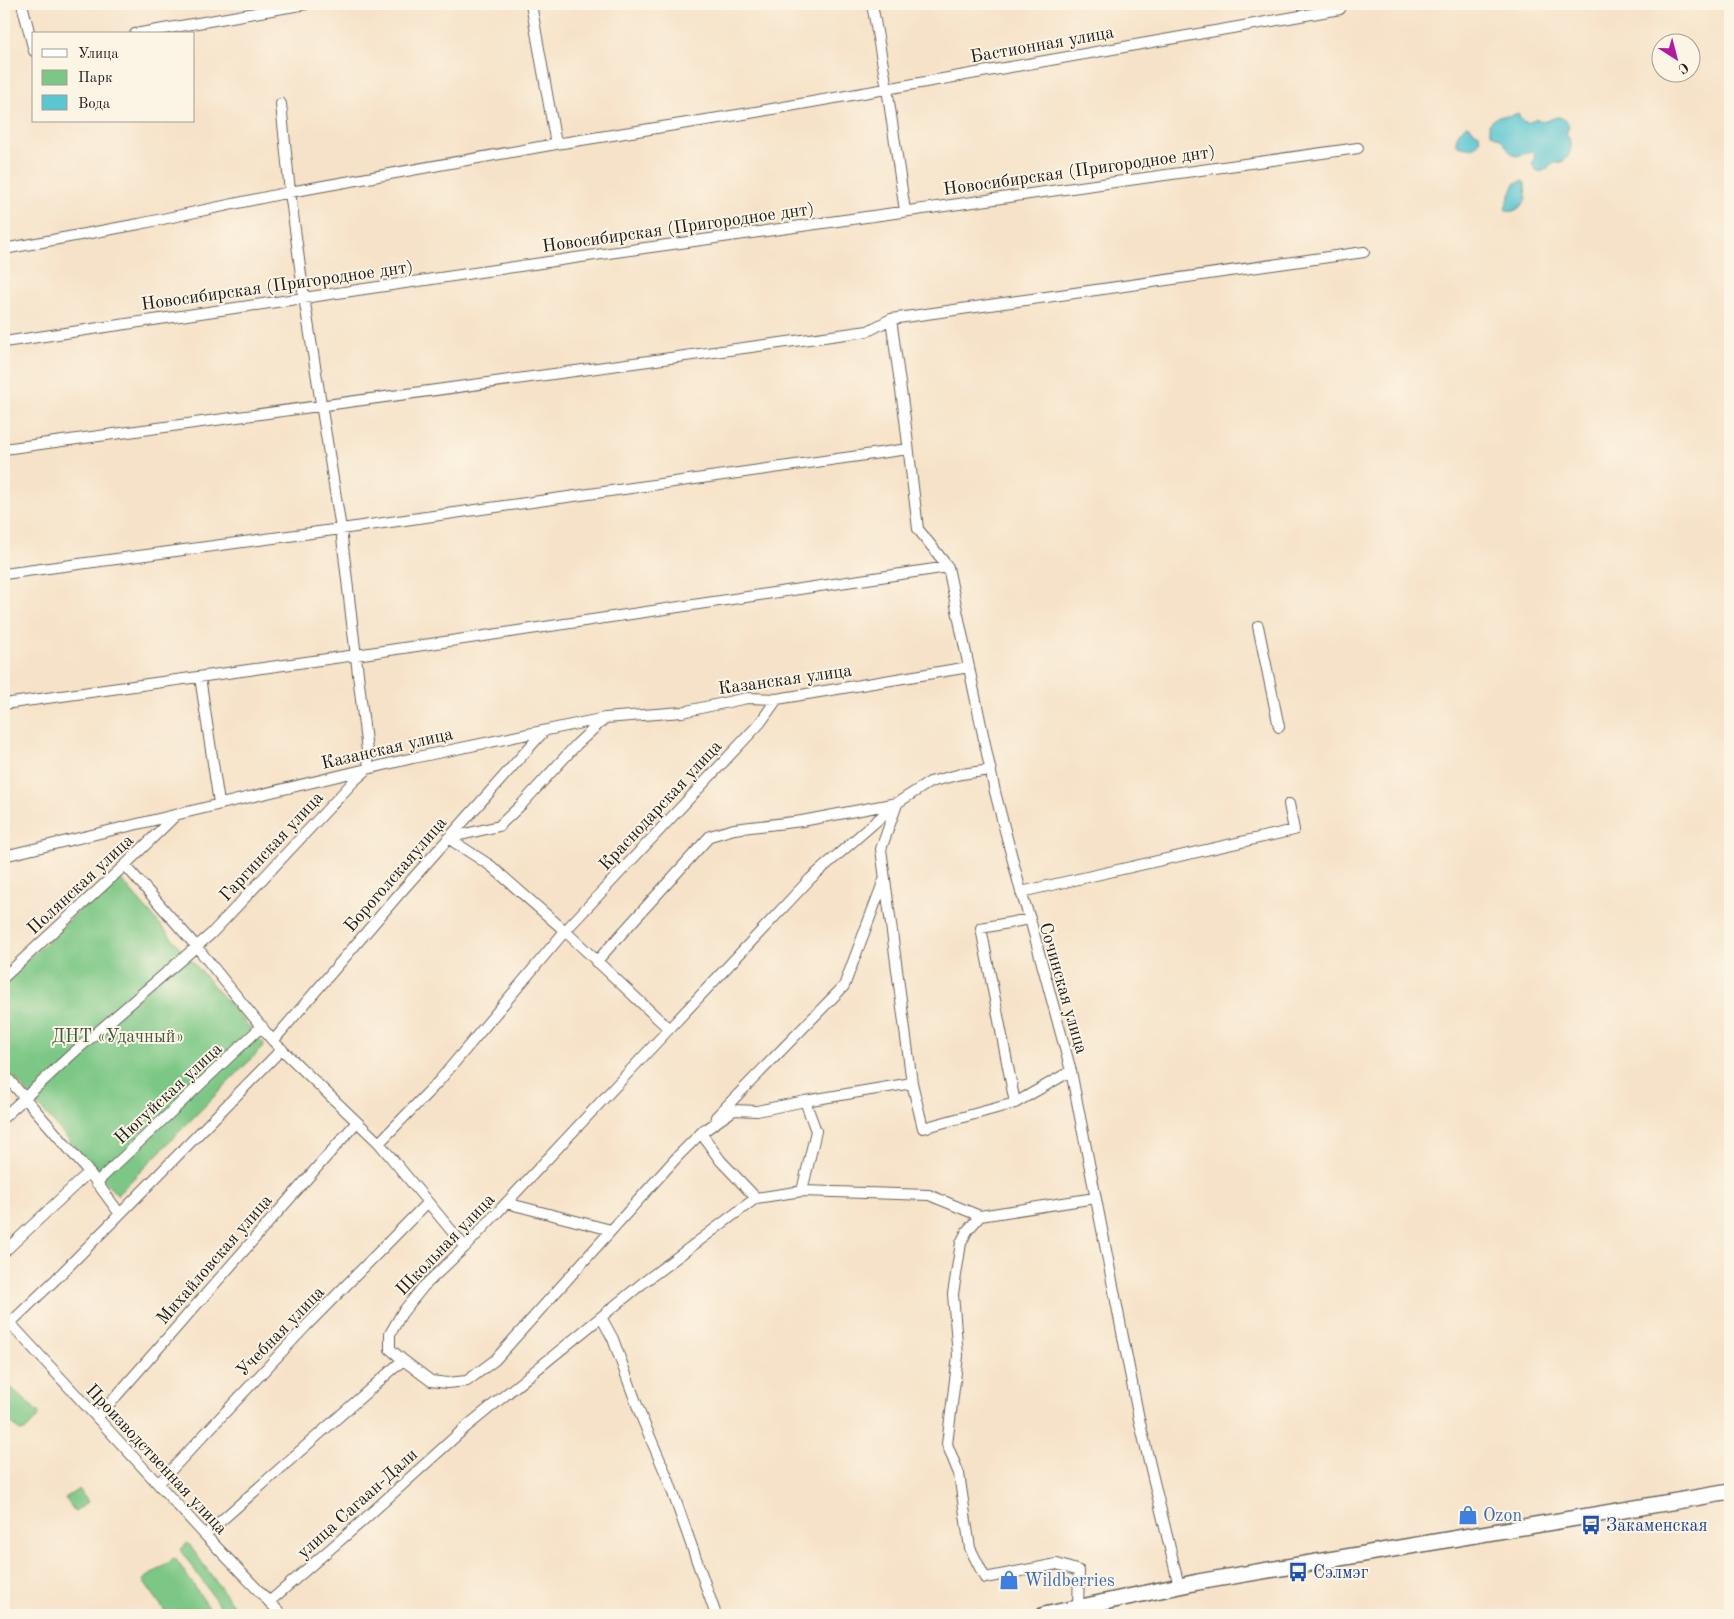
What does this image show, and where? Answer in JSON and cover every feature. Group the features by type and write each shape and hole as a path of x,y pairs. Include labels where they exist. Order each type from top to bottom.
{"main road":[{"path":"1044,1615 1179,1586 1730,1492"}],"street":[{"path":"22,4 32,44"},
{"path":"146,32 306,4"},
{"path":"532,4 556,144"},
{"path":"872,4 887,88 904,211"},
{"name":"Бастионная улица","path":"4,249 139,224 290,192 556,144 750,113 1340,9"},
{"path":"281,104 290,192 304,296 341,530 370,768"},
{"name":"Новосибирская (Пригородное днт)","path":"4,342 304,296 1358,148"},
{"path":"4,449 868,331 891,319 1364,252"},
{"path":"891,319 918,529 948,567 991,770 1021,892 1030,919"},
{"path":"4,574 341,530 908,449"},
{"path":"4,704 356,655 948,567"},
{"path":"1258,626 1279,727"},
{"name":"Казанская улица","path":"4,856 370,768 605,718 682,712 747,698 776,699 969,667"},
{"path":"200,676 219,803"},
{"name":"Краснодарская улица","path":"564,931 760,722 776,699"},
{"path":"448,838 499,826 577,744 605,718"},
{"name":"Бороголскаяулица","path":"274,1041 448,838 544,731"},
{"name":"Гаргинская улица","path":"4,1117 72,1054 210,934 354,781 370,768"},
{"path":"596,962 710,836 734,829 802,821 897,803 930,782 961,774 991,770"},
{"path":"897,803 881,849 912,1083 923,1128 1015,1103 1070,1072"},
{"name":"Школьная улица","path":"701,1132 494,1360 467,1381 447,1383 431,1381 390,1349 390,1334 402,1313 423,1287 465,1247 810,879 897,803"},
{"path":"1021,892 1294,830 1289,804"},
{"name":"Полянская улица","path":"4,977 177,814"},
{"path":"448,838 491,866 669,1029"},
{"path":"125,865 196,946 274,1041 356,1123 379,1143 465,1247"},
{"path":"701,1132 844,986 884,880"},
{"name":"Сочинская улица","path":"1015,1103 981,928 1030,919 1070,1072 1138,1419 1179,1586"},
{"path":"379,1143 439,1081 564,931"},
{"name":"Нюгуйская улица","path":"96,1183 262,1026"},
{"path":"7,1326 56,1279 282,1049"},
{"path":"4,1074 89,1172 120,1214"},
{"path":"701,1132 734,1110 757,1111 912,1083"},
{"path":"802,1191 816,1132 805,1101"},
{"name":"Михайловская улица","path":"97,1418 356,1123"},
{"path":"701,1132 720,1160 756,1198 802,1191 930,1195 980,1216 1095,1198"},
{"path":"4,1252 89,1172"},
{"name":"улица Сагаан-Дали","path":"269,1602 466,1427 575,1336 756,1198"},
{"name":"Учебная улица","path":"159,1483 306,1326 427,1203"},
{"path":"506,1203 611,1230"},
{"path":"980,1216 967,1231 961,1243 953,1294 958,1356 948,1444 959,1474 970,1548 985,1578 1057,1564 1078,1571 1078,1608"},
{"path":"601,1318 616,1347 641,1416 668,1479 716,1615"},
{"name":"Производственная улица","path":"7,1326 159,1483 205,1535 282,1615"},
{"path":"205,1535 403,1360"}],"green space":[{"name":"ДНТ «Удачный»","path":"117,875 265,1045 117,1195 4,1066 4,982"},
{"path":"4,1381 38,1412 39,1416 25,1431 20,1431 4,1417"},
{"path":"79,1489 88,1502 75,1512 65,1498"},
{"path":"188,1543 240,1615 226,1615 180,1549"},
{"path":"175,1558 214,1615 168,1615 143,1580"}],"water":[{"path":"1518,114 1523,121 1528,123 1536,119 1545,121 1557,117 1565,120 1569,126 1566,134 1571,146 1567,158 1540,172 1532,164 1535,156 1534,153 1531,152 1517,156 1510,151 1500,139 1492,134 1489,124 1498,116 1511,116"},
{"path":"1466,125 1479,134 1480,139 1476,146 1464,148 1456,143 1459,133"},
{"path":"1523,181 1525,183 1526,200 1516,210 1507,211 1505,208 1515,183"}],"place":[{"name":"Ozon","path":"1468,1515"},
{"name":"Закаменская","path":"1591,1525"},
{"name":"Сэлмэг","path":"1298,1572"},
{"name":"Wildberries","path":"1009,1580"}]}
